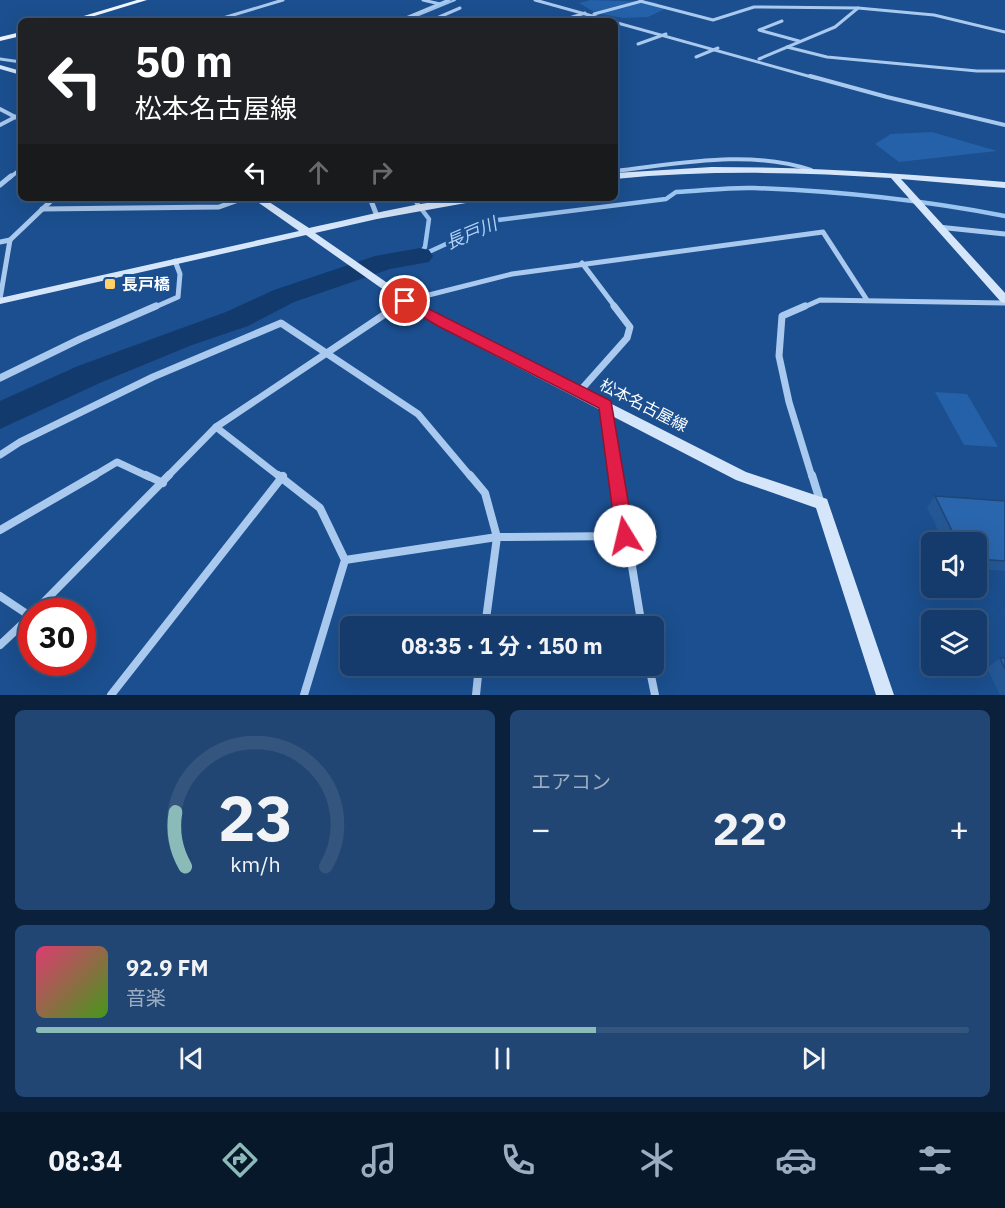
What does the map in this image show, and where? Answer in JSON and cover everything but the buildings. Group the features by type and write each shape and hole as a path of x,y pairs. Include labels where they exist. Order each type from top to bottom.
{"main road":[{"path":"91,18 144,0"},
{"path":"0,39 18,35"}],"street":[{"path":"223,18 280,0"},
{"path":"423,0 440,4"},
{"path":"406,18 449,0"},
{"path":"535,0 608,18"},
{"path":"593,14 643,1 713,20 754,7 858,8 934,15 1005,32"},
{"path":"750,2 754,7"},
{"path":"437,18 460,8"},
{"path":"758,59 835,27 858,8"},
{"path":"570,18 588,13"},
{"path":"618,21 914,105 1005,125"},
{"path":"782,21 759,30 800,41"},
{"path":"638,44 666,34"},
{"path":"786,47 827,57 965,70 1005,71"},
{"path":"696,57 718,48"},
{"path":"1,59 18,62"},
{"path":"0,67 18,72"},
{"path":"0,109 18,118"},
{"path":"0,125 18,115"},
{"path":"618,171 767,160 803,165 811,170"},
{"path":"618,176 693,170 811,170 1005,185"},
{"path":"0,185 18,171"},
{"path":"893,176 1005,302"},
{"path":"0,242 10,240 51,201"},
{"path":"42,209 219,207 236,201"},
{"name":"松本名古屋線","path":"262,201 311,232 405,301 442,323 741,476 822,504"},
{"path":"371,201 377,216"},
{"path":"10,240 0,300 377,216 456,201"},
{"path":"937,227 1005,234"},
{"path":"48,598 216,427 405,301 512,274 823,232 867,300"},
{"path":"0,378 80,339 178,297 180,274 175,261"},
{"path":"579,392 627,338 630,327 582,263"},
{"path":"885,695 789,402 779,356 782,316 820,300 1005,302"},
{"path":"0,455 20,442 153,377 280,323 418,414 485,493 496,537 486,616"},
{"path":"606,405 625,536 640,616"},
{"path":"216,427 283,476 321,508 345,560 304,695"},
{"path":"0,530 117,462 163,483"},
{"path":"111,695 283,476"},
{"path":"345,560 496,537 625,536"},
{"path":"0,596 18,606"},
{"path":"0,645 18,628"},
{"path":"476,695 478,676"},
{"path":"651,676 655,695"}],"shaded area":[{"path":"591,0 655,2 665,9 648,17 623,18 596,13 579,3"},
{"path":"932,132 997,151 899,162 875,144 891,134"},
{"path":"935,392 967,394 998,447 964,445"}],"waterway":[{"path":"411,18 455,0"},
{"name":"長戸川","path":"420,256 498,220 666,199 676,192 754,188 817,191 943,205 1005,216"},
{"path":"415,201 429,219 425,247 420,255"},
{"name":"長戸川","path":"0,416 90,374 181,338 237,319 284,296 385,262 420,256"}],"place":[{"name":"長戸橋","path":"110,284"}],"route":[{"path":"405,301 442,323 606,405 625,536"}]}
